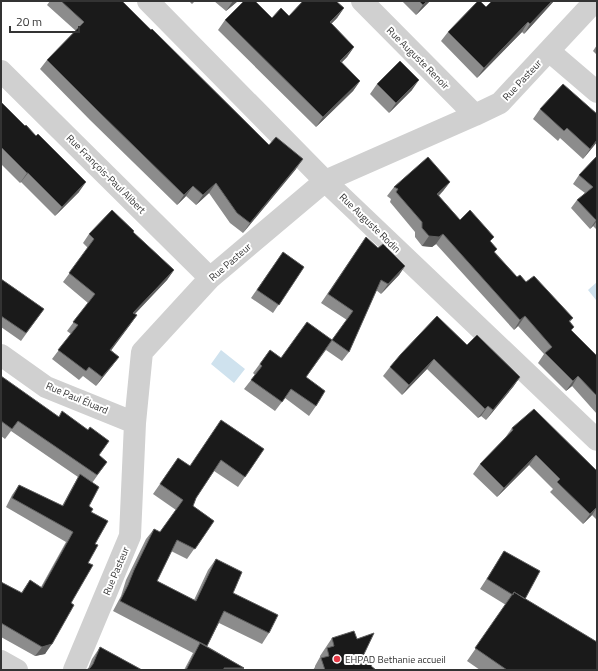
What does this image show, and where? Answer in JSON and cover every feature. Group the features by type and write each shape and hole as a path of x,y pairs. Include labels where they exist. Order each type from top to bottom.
{"street":[{"name":"Rue Auguste Rodin","path":"148,1 325,181 597,440"},
{"name":"Rue Auguste Renoir","path":"362,1 475,115"},
{"name":"Rue Pasteur","path":"74,670 130,536 135,422 142,352 210,278 325,181 500,103 595,1"},
{"path":"549,51 597,92"},
{"name":"Rue François-Paul Alibert","path":"1,71 210,278"},
{"name":"Rue Paul Éluard","path":"1,356 46,387 135,422"},
{"path":"1,661 17,670"}],"water":[{"path":"597,282 597,299 596,300 588,290"},
{"path":"221,350 245,369 234,383 211,364"}],"building":[{"path":"61,1 122,1 269,145 276,137 303,159 250,223 237,213 216,183 203,195 193,186 184,195 47,60 84,22"},
{"path":"244,1 255,1 272,18 281,8 289,16 303,1 336,1 344,8 330,22 354,47 340,61 360,81 323,117 225,20"},
{"path":"419,1 427,1 423,5"},
{"path":"478,1 486,7 492,1 552,1 530,24 528,22 484,68 448,32"},
{"path":"400,61 419,80 396,103 377,84"},
{"path":"563,84 597,114 597,140 590,149 567,128 564,131 540,109"},
{"path":"1,102 36,136 38,134 86,182 62,207 1,147"},
{"path":"597,156 596,220 577,200 593,187 579,175"},
{"path":"428,157 450,182 437,194 460,220 470,210 494,237 490,241 497,249 494,252 517,277 520,275 526,282 534,276 573,318 569,321 574,327 571,330 597,356 597,396 578,376 573,381 545,353 552,347 525,316 520,320 443,234 439,237 429,236 422,228 422,222 396,192 398,189 394,187"},
{"path":"112,210 134,231 133,232 174,270 133,313 137,315 110,350 119,357 102,377 89,367 86,371 58,350 78,325 73,322 95,294 69,273 94,239 89,234"},
{"path":"366,237 378,248 383,244 405,266 388,284 381,280 349,352 332,340 353,311 328,294"},
{"path":"283,252 304,267 279,305 257,290"},
{"path":"1,279 44,309 26,333 1,316"},
{"path":"437,316 467,345 477,335 520,377 493,410 488,406 485,409 434,359 409,385 390,367"},
{"path":"307,322 332,340 306,377 325,391 316,406 291,389 282,402 251,380 262,366 260,364 270,350 281,358"},
{"path":"1,376 59,417 62,411 88,430 90,427 109,441 99,455 107,462 97,475 18,421 12,429 1,421"},
{"path":"534,409 597,471 597,507 590,514 557,482 560,479 536,455 504,488 480,464 513,430 512,428"},
{"path":"221,420 264,449 245,477 221,460 196,498 193,506 214,521 195,549 177,540 157,581 196,601 216,559 242,572 233,593 278,615 269,633 224,611 207,646 120,601 154,529 160,532 183,500 160,484 178,458 190,466"},
{"path":"80,474 99,487 89,506 93,509 91,512 108,521 95,544 98,545 88,563 93,565 71,603 74,605 52,644 42,647 1,623 1,582 22,593 30,580 42,588 73,532 12,498 19,485 63,506"},
{"path":"504,551 540,571 525,599 514,592 513,595 487,579"},
{"path":"514,592 597,642 597,670 507,670 475,648"},
{"path":"354,631 357,639 374,633 364,654 374,660 371,666 376,670 325,670 321,658 329,656 327,648 334,646 332,638"},
{"path":"200,643 244,668 224,668 224,670 186,670"},
{"path":"100,647 142,670 86,670 93,664"}],"place":[{"name":"EHPAD Bethanie accueil","path":"337,659"}]}
